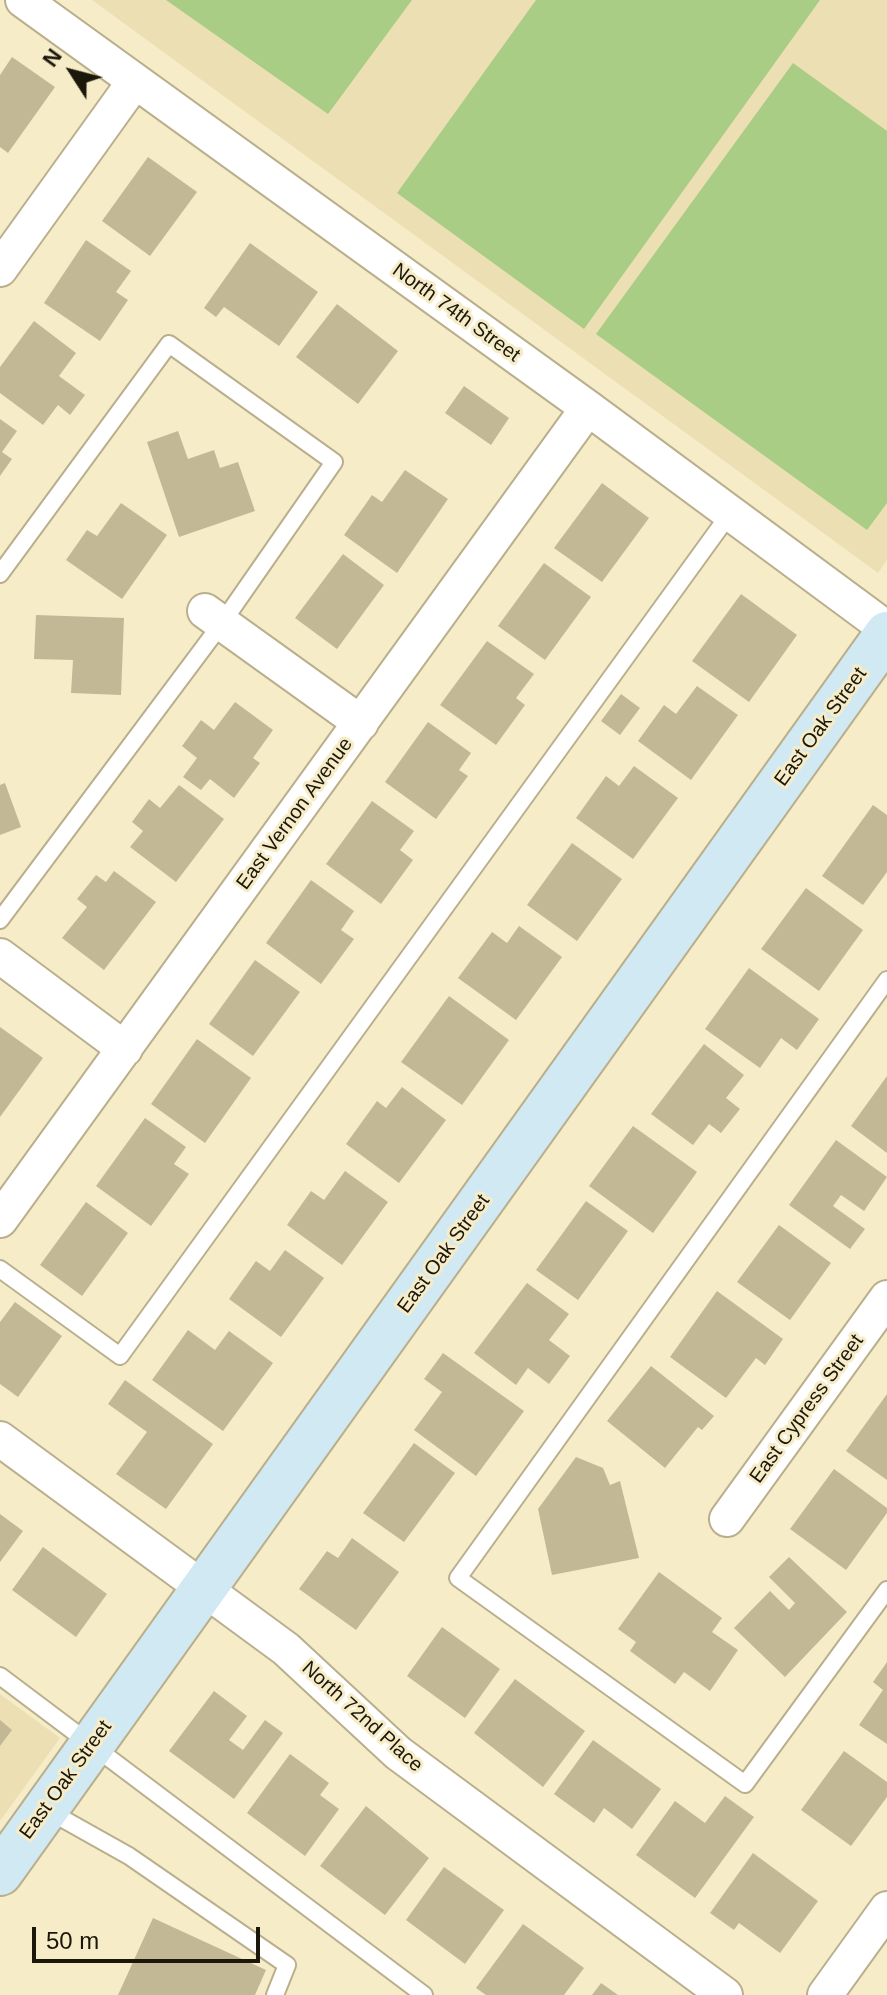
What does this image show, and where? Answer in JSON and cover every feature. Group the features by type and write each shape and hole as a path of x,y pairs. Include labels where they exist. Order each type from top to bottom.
{"street":[{"name":"North 74th Street","path":"23,0 731,512 887,631"},
{"path":"0,269 135,81"},
{"name":"East Vernon Avenue","path":"0,1220 588,408"},
{"path":"213,617 361,723"},
{"name":"East Oak Street","path":"0,1873 887,631"},
{"path":"0,956 125,1049"},
{"name":"East Cypress Street","path":"727,1519 887,1298"},
{"name":"North 72nd Place","path":"0,1439 286,1649 398,1753 725,1995"},
{"path":"825,1995 887,1909"}],"lane":[{"path":"0,574 169,344 334,462 213,617 0,920"},
{"path":"0,1269 120,1356 731,512"},
{"path":"887,980 458,1578 745,1784 887,1590"},
{"path":"0,1676 424,1995"},
{"path":"46,1809 129,1856 287,1965 275,1995"}],"shaded area":[{"path":"92,0 887,0 887,560 878,573"},
{"path":"0,1694 60,1738 0,1821"}],"green space":[{"path":"166,0 412,0 328,114"},
{"path":"536,0 820,0 584,329 397,193"},
{"path":"793,63 887,131 887,503 867,530 596,334"}],"building":[{"path":"12,57 55,87 8,153 0,147 0,75"},
{"path":"148,157 197,192 150,256 102,221"},
{"path":"86,240 131,271 116,292 128,300 100,341 44,303"},
{"path":"250,243 318,292 279,346 224,307 216,317 204,308"},
{"path":"337,304 398,351 358,404 296,357"},
{"path":"34,321 76,353 59,376 85,395 70,415 58,405 43,425 0,393 0,367"},
{"path":"464,386 509,418 491,445 445,413"},
{"path":"0,419 17,431 2,452 12,459 0,476"},
{"path":"178,431 188,459 214,450 220,468 238,462 255,511 179,537 147,442"},
{"path":"405,470 448,499 397,573 344,535 372,495 382,502"},
{"path":"602,483 649,518 602,582 554,548"},
{"path":"121,503 167,535 122,599 66,560 87,530 97,536"},
{"path":"343,554 384,585 337,649 295,618"},
{"path":"544,563 591,597 545,660 498,626"},
{"path":"741,594 797,635 749,702 692,661"},
{"path":"36,615 124,618 121,695 71,693 73,660 34,659"},
{"path":"487,641 534,674 516,698 525,705 496,745 440,705"},
{"path":"697,686 738,715 691,780 638,741 664,705 676,714"},
{"path":"621,694 640,708 620,735 601,721"},
{"path":"235,702 273,730 253,758 260,763 234,798 210,779 201,790 183,777 197,758 182,746 201,720 214,730"},
{"path":"428,722 471,753 459,770 468,776 436,819 385,782"},
{"path":"634,766 678,798 633,859 576,818 606,776 619,786"},
{"path":"5,783 21,827 0,835 0,785"},
{"path":"179,785 224,819 176,882 130,847 143,831 132,822 149,799 160,808"},
{"path":"372,801 414,831 400,850 413,860 381,904 326,864"},
{"path":"873,805 887,815 887,872 863,905 822,876"},
{"path":"572,843 622,879 577,941 527,905"},
{"path":"114,871 156,902 104,970 62,938 87,907 77,899 96,875 106,882"},
{"path":"311,880 354,911 341,930 354,939 321,984 266,943"},
{"path":"806,888 863,930 819,991 761,949"},
{"path":"519,926 562,957 516,1020 458,978 492,932 507,943"},
{"path":"255,960 300,992 253,1056 209,1024"},
{"path":"749,968 819,1019 797,1050 781,1038 760,1068 705,1029"},
{"path":"449,996 509,1040 462,1105 401,1062"},
{"path":"0,1027 43,1058 0,1117"},
{"path":"197,1039 251,1078 205,1143 151,1104"},
{"path":"704,1044 744,1075 726,1098 740,1109 721,1133 709,1124 693,1145 651,1114"},
{"path":"887,1076 887,1153 851,1126"},
{"path":"402,1087 446,1120 399,1183 346,1144 377,1101 386,1108"},
{"path":"145,1118 186,1147 174,1164 189,1174 151,1226 96,1186"},
{"path":"633,1126 697,1172 653,1233 589,1186"},
{"path":"836,1140 887,1177 864,1211 841,1195 833,1206 865,1229 850,1249 789,1205"},
{"path":"345,1171 388,1202 342,1265 287,1225 311,1191 324,1200"},
{"path":"586,1201 628,1231 578,1300 536,1270"},
{"path":"86,1202 128,1233 82,1296 40,1265"},
{"path":"779,1225 831,1263 790,1320 737,1282"},
{"path":"285,1250 324,1278 281,1337 229,1299 256,1261 270,1271"},
{"path":"527,1283 569,1314 549,1340 570,1356 549,1384 528,1368 516,1385 474,1353"},
{"path":"717,1291 783,1339 765,1365 756,1358 726,1398 670,1357"},
{"path":"15,1302 62,1336 18,1397 0,1384 0,1322"},
{"path":"188,1330 215,1350 229,1331 273,1363 223,1431 152,1380"},
{"path":"443,1353 524,1411 476,1476 414,1430 442,1392 424,1379"},
{"path":"651,1366 714,1416 702,1430 698,1427 665,1468 607,1421"},
{"path":"125,1380 213,1444 166,1509 116,1474 147,1432 108,1404"},
{"path":"887,1394 887,1480 846,1451"},
{"path":"414,1443 455,1473 404,1542 363,1513"},
{"path":"576,1457 603,1468 610,1485 620,1481 639,1558 552,1575 538,1509"},
{"path":"834,1469 887,1508 887,1513 846,1570 790,1529"},
{"path":"0,1514 23,1531 0,1562"},
{"path":"352,1538 399,1572 356,1630 299,1589 327,1551 338,1558"},
{"path":"43,1547 107,1594 76,1637 12,1590"},
{"path":"789,1557 847,1612 785,1677 734,1628 770,1591 789,1610 795,1603 769,1577"},
{"path":"659,1572 722,1618 712,1632 738,1650 710,1691 684,1672 675,1684 630,1651 636,1642 618,1629"},
{"path":"442,1627 500,1669 465,1718 407,1676"},
{"path":"887,1662 887,1744 859,1725 883,1690 873,1682"},
{"path":"515,1679 585,1731 543,1787 474,1733"},
{"path":"214,1691 247,1716 229,1740 243,1750 265,1720 283,1733 234,1799 169,1751"},
{"path":"0,1720 12,1730 0,1746"},
{"path":"593,1740 661,1789 632,1829 604,1808 594,1823 554,1794"},
{"path":"844,1751 887,1782 887,1797 851,1846 801,1810"},
{"path":"290,1754 329,1783 320,1795 339,1809 305,1856 247,1813"},
{"path":"725,1796 754,1817 695,1898 636,1855 675,1801 705,1823"},
{"path":"366,1806 429,1858 385,1915 320,1866"},
{"path":"753,1853 818,1901 780,1953 739,1923 734,1930 710,1913"},
{"path":"444,1867 504,1910 465,1964 406,1920"},
{"path":"153,1918 266,1970 255,1995 118,1995"},
{"path":"523,1924 584,1968 564,1995 486,1995 476,1988"},
{"path":"601,1983 618,1995 592,1995"}]}
